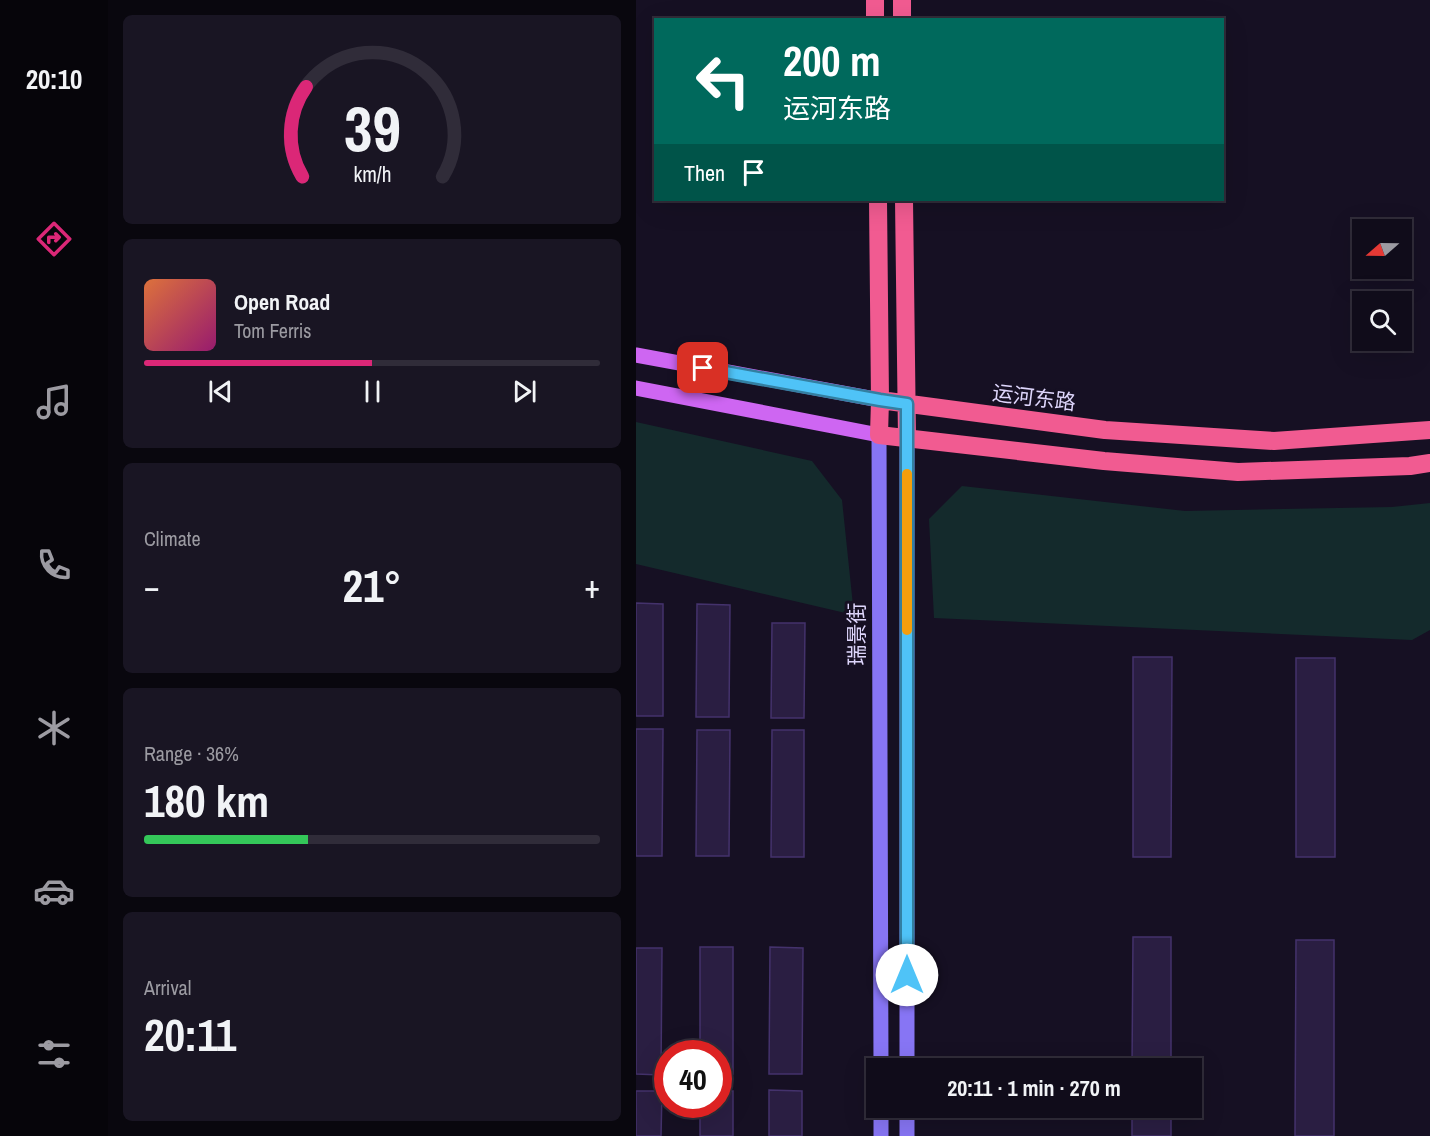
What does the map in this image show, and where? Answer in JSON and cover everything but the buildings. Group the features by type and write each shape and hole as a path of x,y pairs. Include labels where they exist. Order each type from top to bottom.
{"highway":[{"path":"875,0 875,18"},
{"path":"902,0 902,18"},
{"name":"瑞景街","path":"878,201 879,435"},
{"path":"904,201 907,438"},
{"name":"运河东路","path":"880,400 1105,430 1274,441 1430,430"},
{"path":"879,435 1104,461 1238,472 1410,466 1430,463"}],"main road":[{"name":"运河东路","path":"636,355 880,400"},
{"path":"636,388 879,435"}],"street":[{"name":"瑞景街","path":"879,435 881,1058"},
{"path":"907,438 907,1058"},
{"path":"881,1118 881,1136"},
{"path":"907,1118 907,1136"}],"green space":[{"path":"636,422 812,461 842,500 854,615 636,564"},
{"path":"962,486 1185,511 1392,507 1430,503 1430,630 1412,640 934,618 929,519"}],"slow traffic":[{"path":"907,474 907,630"}],"route":[{"path":"703,368 907,404 907,975"}]}
